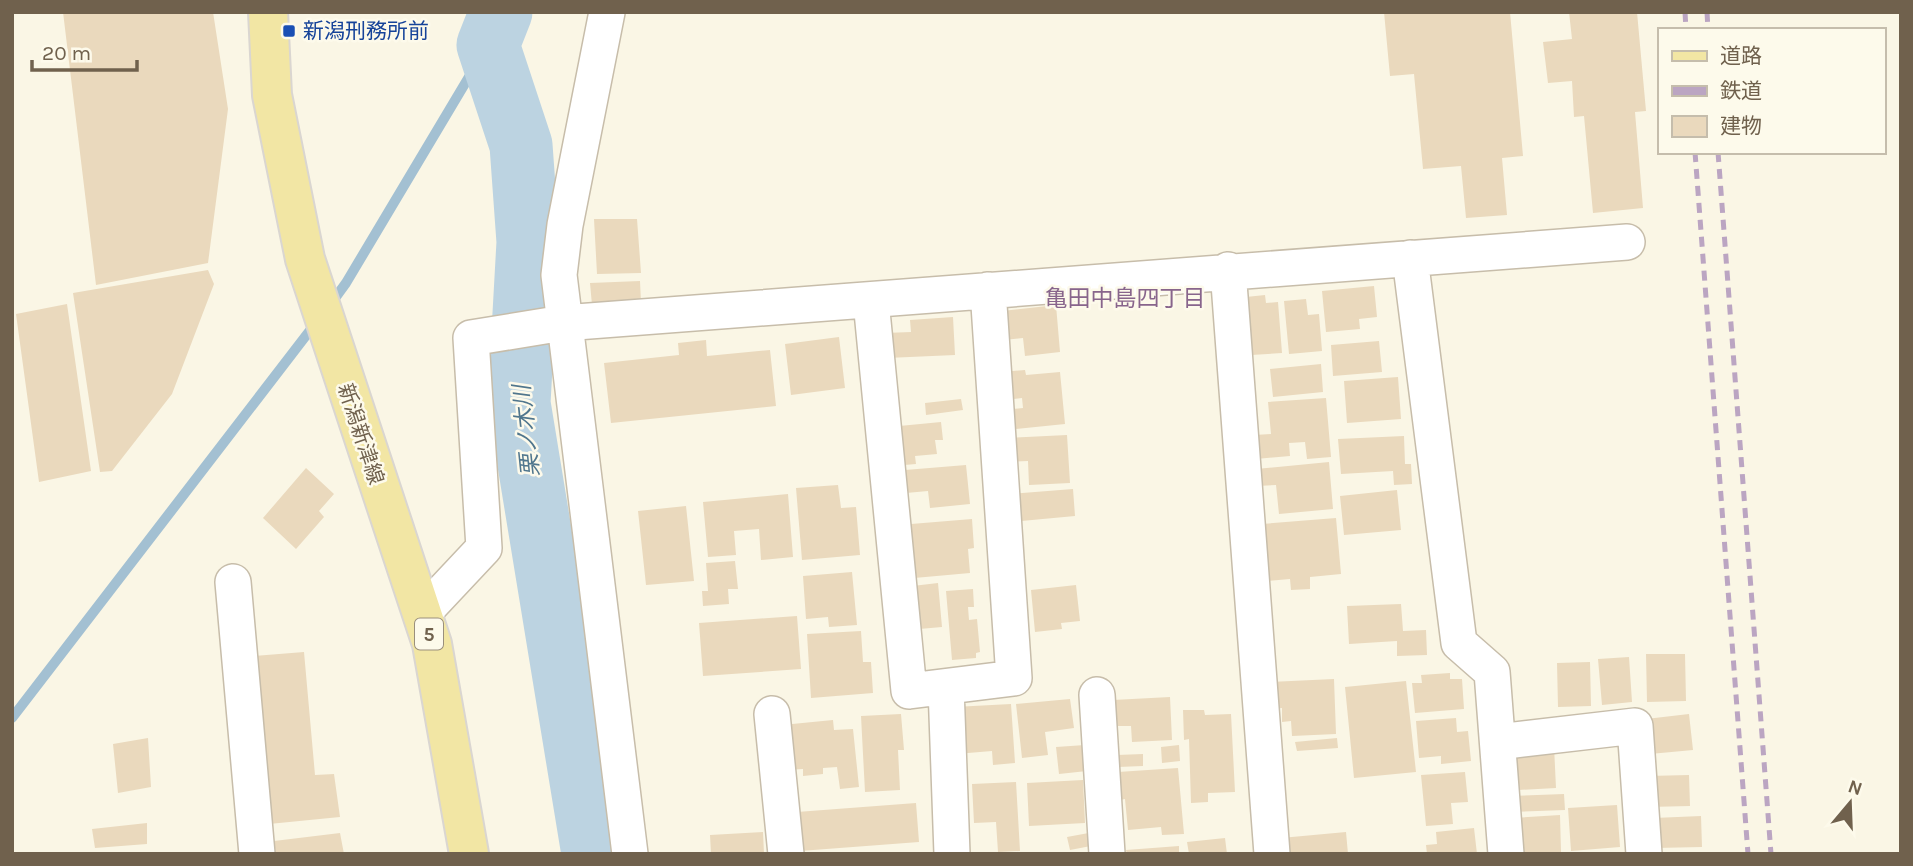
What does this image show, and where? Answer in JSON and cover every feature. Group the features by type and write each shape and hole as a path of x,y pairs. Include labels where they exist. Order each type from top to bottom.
{"main road":[{"name":"新潟新津線","path":"268,12 272,95 305,259 432,644 469,854"}],"street":[{"path":"607,12 565,225 559,275 629,854"},
{"path":"422,614 484,548 471,338 563,323 871,301 1228,270 1627,242"},
{"path":"1410,258 1459,643 1492,672 1506,854"},
{"path":"1228,270 1272,854"},
{"path":"871,301 909,691 1014,678 988,290"},
{"path":"233,582 257,854"},
{"path":"946,687 952,854"},
{"path":"1097,695 1107,854"},
{"path":"772,714 786,854"},
{"path":"1497,742 1635,726 1644,854"}],"building":[{"path":"63,12 213,12 228,109 208,263 96,285"},
{"path":"1384,12 1510,12 1523,156 1502,158 1507,215 1466,218 1461,166 1423,169 1414,74 1390,76"},
{"path":"1569,12 1637,12 1646,111 1635,112 1643,208 1593,213 1584,116 1574,117 1572,81 1548,83 1543,42 1572,39"},
{"path":"594,219 637,219 641,273 597,274"},
{"path":"208,270 214,284 172,394 112,471 100,472 73,293"},
{"path":"640,281 641,303 592,305 590,283"},
{"path":"1374,286 1377,317 1359,319 1360,329 1326,332 1322,291"},
{"path":"1265,295 1266,303 1278,302 1282,353 1251,355 1246,297"},
{"path":"1306,299 1308,315 1319,314 1322,351 1289,354 1284,301"},
{"path":"67,304 91,471 39,482 16,314"},
{"path":"1056,305 1060,352 1025,356 1023,338 1004,340 1002,311"},
{"path":"953,317 955,355 887,358 885,333 911,332 910,320"},
{"path":"839,337 845,388 791,395 785,344"},
{"path":"706,340 707,356 770,350 776,406 611,423 604,363 679,355 678,343"},
{"path":"1379,341 1382,372 1333,376 1331,345"},
{"path":"1321,364 1323,392 1273,397 1270,369"},
{"path":"1025,370 1026,375 1060,372 1065,424 1015,429 1013,409 1023,408 1022,398 1004,400 1002,372"},
{"path":"1398,377 1401,419 1347,423 1344,381"},
{"path":"1326,398 1331,457 1307,459 1305,442 1289,443 1290,456 1256,459 1254,435 1271,434 1268,402"},
{"path":"961,399 963,410 926,415 925,403"},
{"path":"941,422 943,440 935,440 937,454 915,456 916,464 893,466 889,427"},
{"path":"1067,435 1070,483 1029,485 1028,461 1008,462 1007,438"},
{"path":"1404,436 1405,464 1411,464 1412,484 1394,485 1393,471 1341,474 1338,439"},
{"path":"1329,462 1333,509 1279,514 1276,485 1257,486 1256,469"},
{"path":"966,465 970,504 930,508 928,491 895,494 893,471"},
{"path":"306,468 334,494 319,511 324,517 296,549 263,518"},
{"path":"838,485 841,508 856,507 860,555 802,560 796,488"},
{"path":"1073,489 1075,516 1012,522 1009,494"},
{"path":"1397,490 1401,530 1344,535 1340,496"},
{"path":"788,494 793,557 761,560 759,529 734,531 736,555 708,557 703,502"},
{"path":"686,506 694,581 646,585 638,511"},
{"path":"1336,518 1341,574 1310,577 1310,589 1291,590 1290,579 1267,581 1262,524"},
{"path":"972,519 974,548 968,549 970,573 903,579 899,525"},
{"path":"735,561 738,589 728,589 729,604 703,606 702,591 708,591 706,563"},
{"path":"852,572 857,625 829,627 828,617 806,619 803,576"},
{"path":"938,583 942,627 908,630 904,587"},
{"path":"1076,585 1080,621 1061,623 1062,629 1035,632 1031,590"},
{"path":"973,589 974,607 968,607 969,620 977,619 980,652 976,653 976,658 952,660 946,591"},
{"path":"1401,604 1403,631 1426,630 1427,655 1397,656 1397,641 1349,644 1347,606"},
{"path":"797,616 801,669 703,676 699,623"},
{"path":"861,631 863,662 871,662 873,693 811,698 807,634"},
{"path":"304,652 315,775 334,774 340,817 269,824 253,656"},
{"path":"1646,654 1685,654 1686,701 1647,702"},
{"path":"1629,657 1632,702 1602,705 1598,659"},
{"path":"1590,662 1591,706 1558,707 1557,663"},
{"path":"1450,673 1450,679 1462,679 1464,709 1415,713 1412,683 1422,683 1421,675"},
{"path":"1334,679 1336,734 1292,736 1291,721 1282,722 1282,708 1269,709 1268,682"},
{"path":"1406,681 1416,772 1354,778 1345,687"},
{"path":"1170,697 1172,740 1132,742 1131,726 1115,726 1113,700"},
{"path":"1070,699 1074,728 1045,732 1048,755 1022,758 1016,704"},
{"path":"1011,704 1015,763 993,765 992,751 956,754 954,707"},
{"path":"1183,710 1204,710 1205,715 1231,714 1235,792 1208,793 1208,802 1191,803 1189,739 1184,740"},
{"path":"901,714 904,750 898,750 900,790 865,792 861,716"},
{"path":"1689,714 1693,750 1650,754 1646,719"},
{"path":"1456,718 1457,732 1468,731 1471,761 1441,764 1441,756 1419,758 1416,721"},
{"path":"833,720 834,730 853,729 859,787 840,789 837,767 823,768 823,774 803,776 803,769 786,770 782,725"},
{"path":"148,738 151,787 118,793 113,744"},
{"path":"1337,738 1338,748 1297,751 1295,742"},
{"path":"1085,745 1087,771 1059,774 1056,747"},
{"path":"1179,745 1180,761 1162,763 1161,747"},
{"path":"1554,746 1556,788 1518,790 1516,748"},
{"path":"1143,754 1143,766 1118,767 1117,755"},
{"path":"1178,768 1184,834 1162,835 1161,827 1128,830 1125,799 1120,800 1118,772"},
{"path":"1465,772 1468,802 1451,803 1453,824 1426,826 1421,775"},
{"path":"1689,775 1690,806 1648,807 1648,776"},
{"path":"1083,780 1085,823 1029,826 1027,783"},
{"path":"1016,782 1020,851 998,852 996,822 974,823 972,784"},
{"path":"1564,794 1565,810 1509,812 1509,796"},
{"path":"916,803 919,842 800,851 797,812"},
{"path":"1617,805 1620,847 1571,851 1568,808"},
{"path":"1560,815 1561,852 1514,854 1512,818"},
{"path":"1701,816 1702,847 1655,848 1654,818"},
{"path":"147,823 147,844 95,848 92,829"},
{"path":"1474,828 1477,854 1427,854 1426,845 1437,844 1436,832"},
{"path":"763,832 764,854 711,854 710,835"},
{"path":"1094,832 1096,845 1070,850 1067,837"},
{"path":"1346,832 1348,854 1282,854 1281,838"},
{"path":"340,833 344,854 276,854 274,841"},
{"path":"1225,838 1227,854 1189,854 1187,842"},
{"path":"1179,846 1179,854 1127,854 1126,850"}],"waterway":[{"name":"栗ノ木川","path":"501,12 488,45 521,145 528,242 519,403 593,854"},
{"path":"330,305 346,283 488,45"},
{"path":"12,718 318,320"}],"railway":[{"path":"1685,12 1686,28"},
{"path":"1707,12 1708,28"},
{"path":"1695,154 1748,854"},
{"path":"1718,154 1771,854"}],"place":[{"name":"新潟刑務所前","path":"289,31"}],"district":[{"name":"亀田中島四丁目","path":"1125,298"}]}
